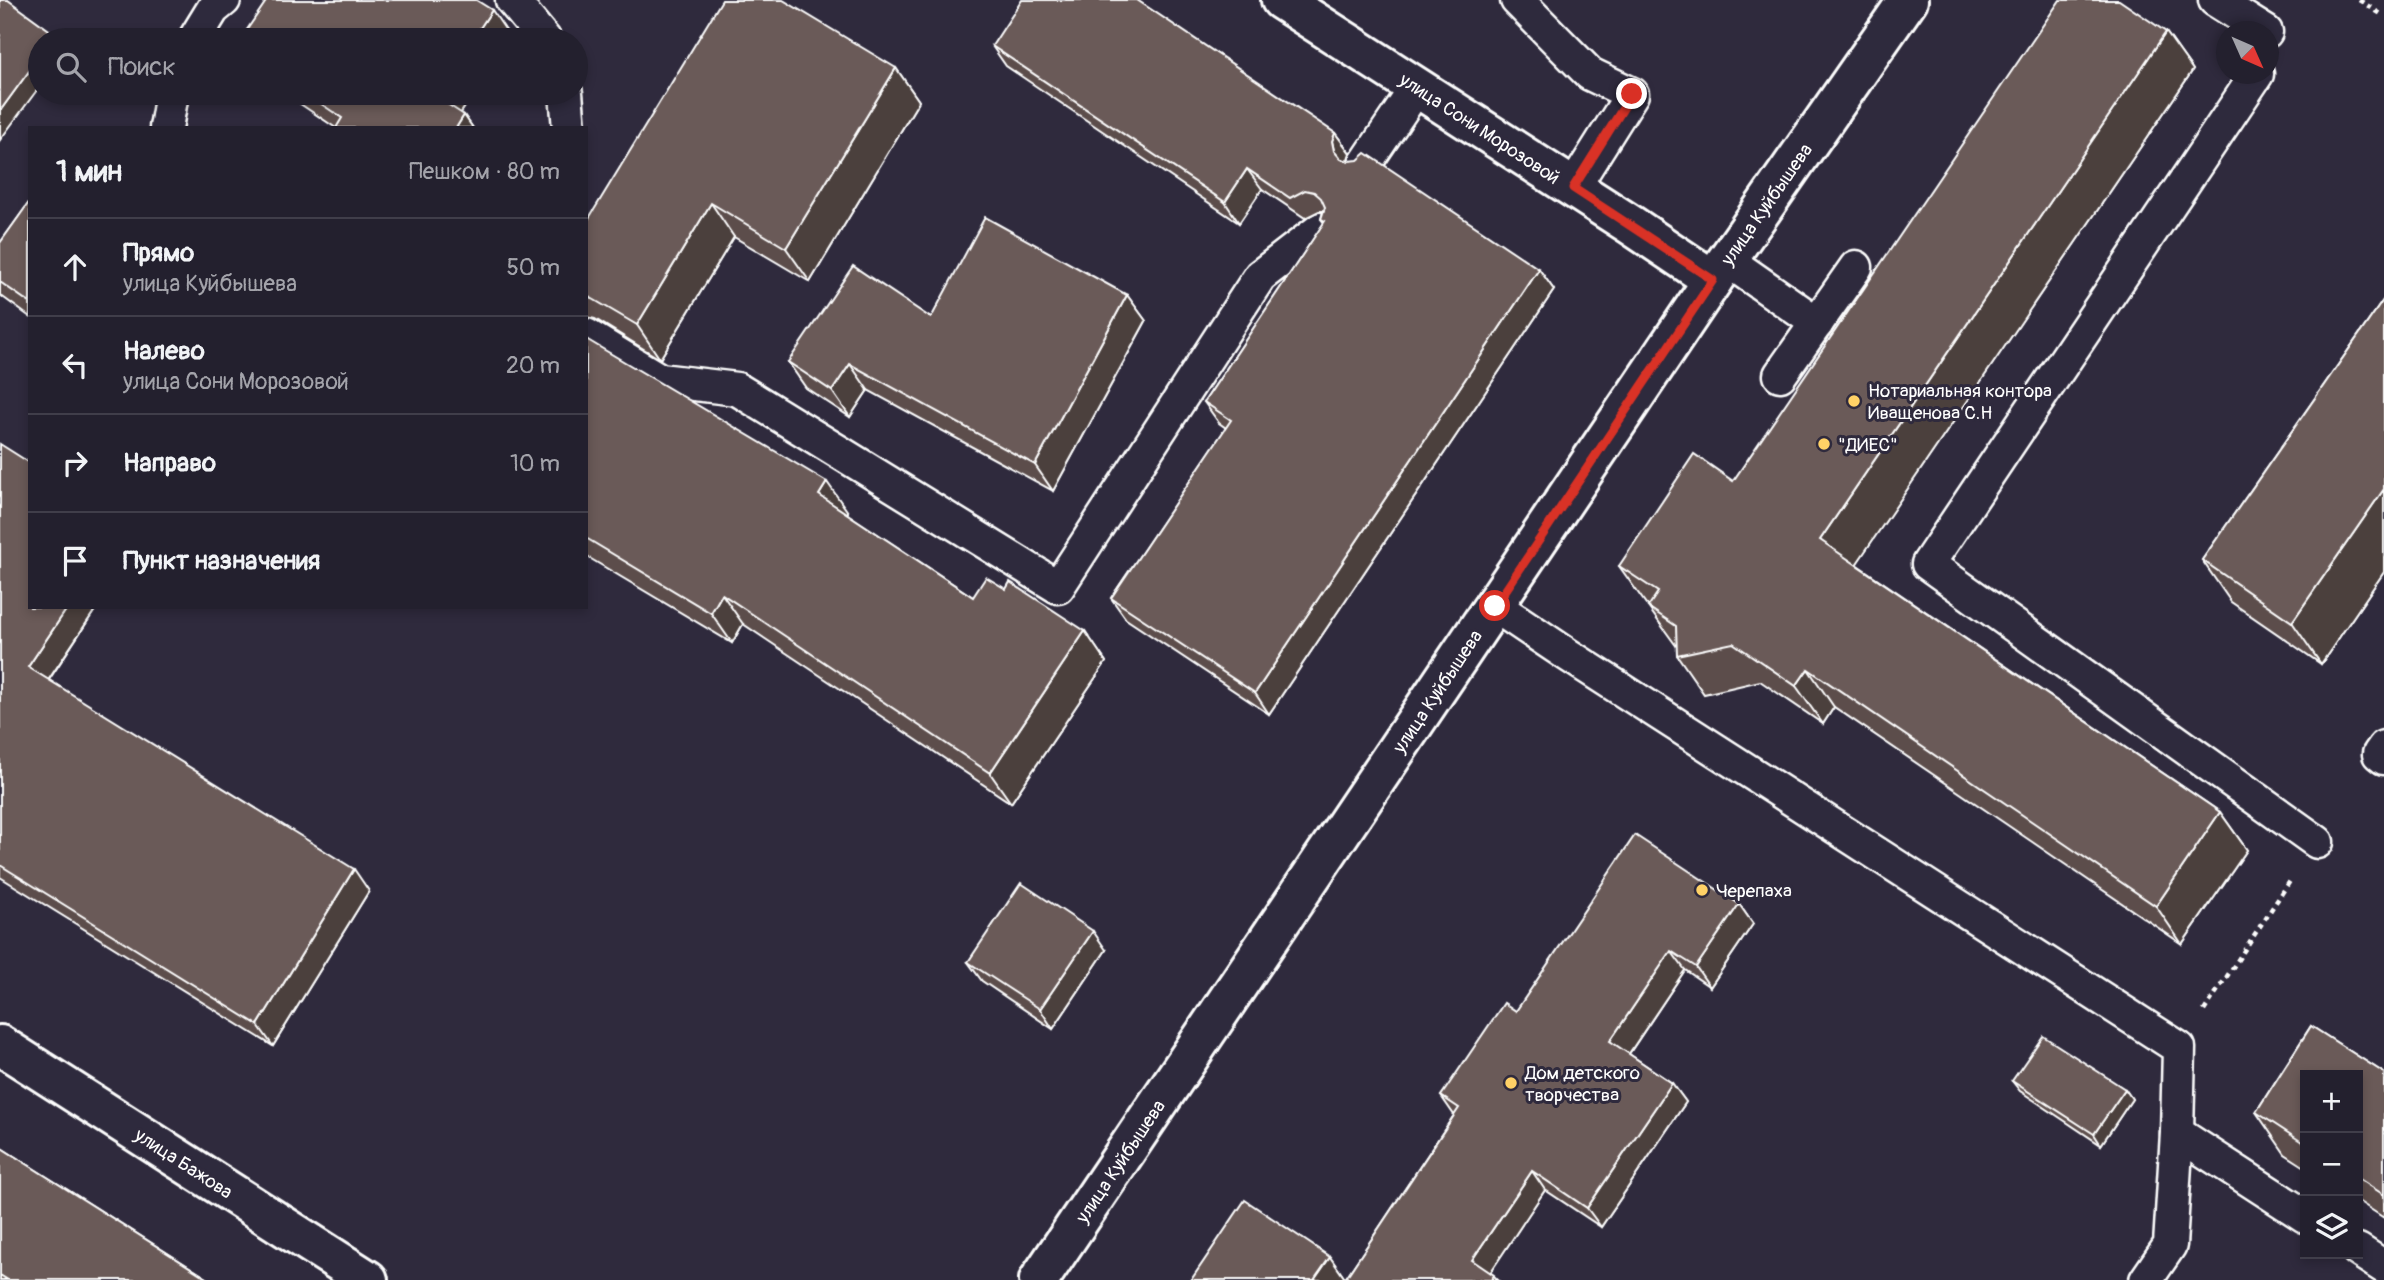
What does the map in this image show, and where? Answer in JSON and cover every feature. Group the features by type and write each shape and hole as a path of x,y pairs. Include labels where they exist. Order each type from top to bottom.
{"main road":[{"name":"улица Сони Морозовой","path":"1281,0 1573,188 1720,270"},
{"name":"улица Куйбышева","path":"1040,1280 1720,270 1908,0"},
{"name":"улица Бажова","path":"0,1045 368,1280"}],"lane":[{"path":"201,28 213,9 224,0"},
{"path":"512,0 535,28"},
{"path":"1517,0 1590,74 1632,94 1573,188"},
{"path":"2215,0 2249,21"},
{"path":"2250,84 1928,564 2317,842"},
{"path":"1365,164 1417,87"},
{"path":"166,126 171,105"},
{"path":"567,105 569,126"},
{"path":"588,336 660,380 737,389 1058,587 1260,276 1321,229"},
{"path":"1780,375 1856,267"},
{"path":"1720,270 1817,323"},
{"path":"1495,606 2179,1048 2170,1245 2146,1280"},
{"path":"2384,747 2379,754 2384,758"},
{"path":"2177,1133 2300,1213"},
{"path":"2363,1253 2384,1268"}],"path":[{"path":"2359,0 2384,16"},
{"path":"2179,1048 2317,842"}],"building":[{"path":"0,0 8,0 46,28 28,28 28,72 0,111"},
{"path":"267,0 476,0 492,10 480,28 248,28"},
{"path":"722,0 783,0 896,68 786,248 711,203 637,325 588,296 588,220"},
{"path":"1022,0 1137,0 1335,133 1332,141 1334,151 1341,159 1358,160 1366,153 1539,269 1255,693 1111,598 1231,420 1204,402 1325,221 1321,219 1325,207 1314,192 1305,190 1290,198 1247,169 1225,202 992,46"},
{"path":"2060,0 2119,0 2166,32 1820,540 2220,812 2156,906 1808,669 1796,686 1733,643 1677,655 1676,626 1648,607 1658,592 1619,566 1694,454 1733,481"},
{"path":"323,105 449,105 464,115 457,126 337,126 342,118"},
{"path":"28,204 28,302 0,282 0,243"},
{"path":"985,217 1127,295 1035,465 850,364 832,391 788,362 853,266 931,318"},
{"path":"2384,299 2384,489 2292,622 2202,560"},
{"path":"588,340 827,482 819,495 973,597 986,577 1006,589 1010,582 1085,631 990,773 722,594 711,613 588,539"},
{"path":"0,444 28,462 28,609 67,609 28,667 354,869 258,1025 0,865"},
{"path":"1635,835 1739,904 1696,967 1671,951 1610,1041 1672,1083 1587,1208 1532,1171 1472,1260 1494,1275 1491,1280 1345,1279 1459,1108 1441,1096 1504,1003 1516,1011"},
{"path":"1021,883 1093,931 1040,1009 968,962"},
{"path":"2311,1026 2384,1073 2384,1195 2363,1181 2363,1070 2300,1070 2300,1141 2256,1112"},
{"path":"2043,1036 2125,1089 2094,1134 2012,1081"},
{"path":"0,1147 210,1280 8,1280 0,1275"},
{"path":"1245,1200 1330,1257 1314,1280 1191,1280"}],"place":[{"name":"Нотариальная контора Иващенова С.Н","path":"1854,401"},
{"name":"\"ДИЕС\"","path":"1824,444"},
{"name":"Черепаха","path":"1702,890"},
{"name":"Дом детского творчества","path":"1511,1083"}],"route":[{"path":"1495,606 1713,280 1573,188 1632,94"}]}
